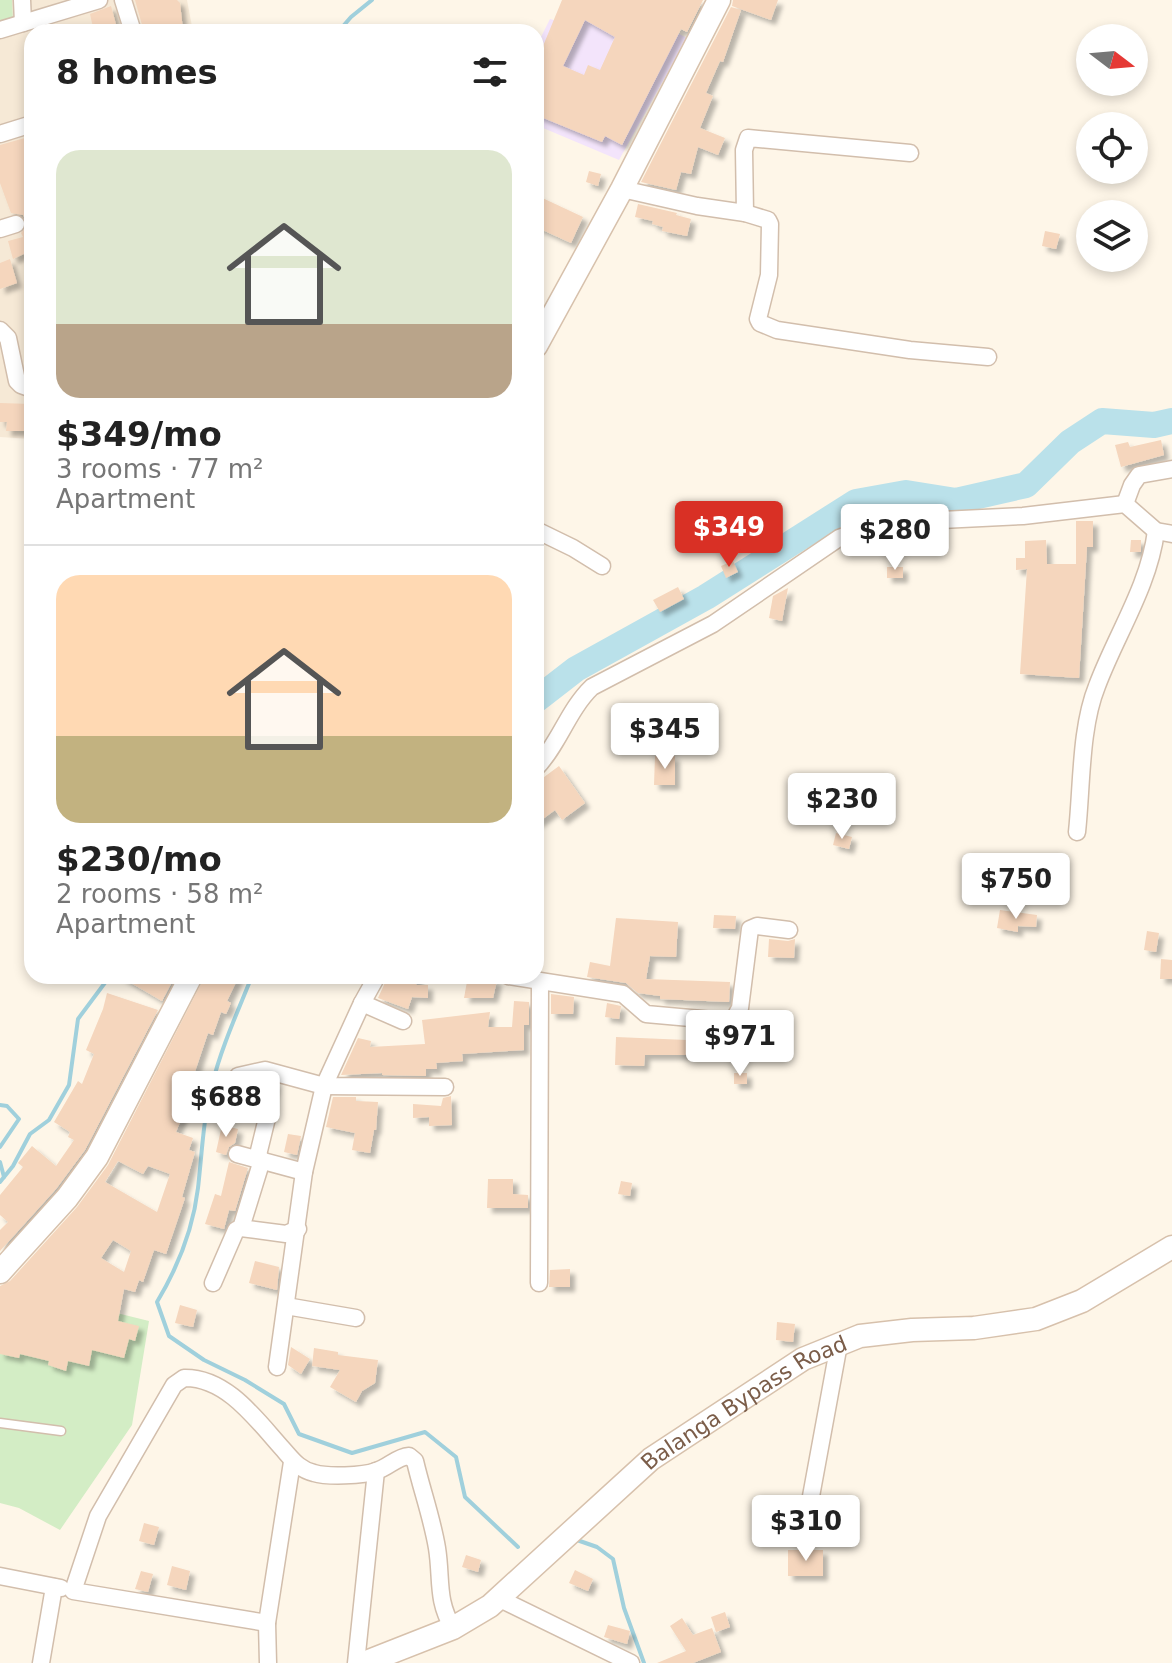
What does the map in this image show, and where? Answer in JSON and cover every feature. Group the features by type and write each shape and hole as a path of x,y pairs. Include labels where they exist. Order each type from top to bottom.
{"street":[{"path":"22,0 23,23"},
{"path":"0,30 99,0"},
{"path":"123,0 130,24"},
{"path":"544,331 622,189 719,0"},
{"path":"0,134 24,126"},
{"path":"745,213 744,150 748,138 910,153"},
{"path":"622,189 768,220 769,275 758,319 760,323 777,330 910,350 988,357"},
{"path":"0,330 8,338 17,381 24,386"},
{"path":"1125,504 1139,475 1172,469"},
{"path":"544,758 581,697 592,687 713,624 839,538 880,523 1023,516 1125,504 1164,533 1154,548 1145,577 1096,686 1089,714 1077,832"},
{"path":"544,534 602,566"},
{"path":"544,983 623,994 646,1014 724,1021 734,1019 740,1008 750,929 757,926 789,930"},
{"path":"0,1272 67,1198 97,1157 187,984"},
{"path":"277,1367 304,1172 324,1086 373,984"},
{"path":"539,1283 540,984"},
{"path":"362,1003 403,1021"},
{"path":"238,1076 265,1070 324,1086 445,1087"},
{"path":"241,1228 267,1118"},
{"path":"237,1154 304,1172"},
{"path":"213,1283 236,1230 286,1234 298,1229"},
{"name":"Balanga Bypass Road","path":"364,1663 453,1628 498,1598 651,1459 803,1359 839,1344 873,1335 974,1328 1036,1319 1082,1301 1172,1247"},
{"path":"286,1306 356,1318"},
{"path":"805,1529 839,1344"},
{"path":"73,1591 98,1516 174,1385 184,1378 204,1380 241,1402 292,1462 314,1473 376,1471 409,1456 415,1461 430,1509 438,1552 442,1611 453,1628"},
{"path":"268,1663 267,1623 292,1462"},
{"path":"356,1663 376,1471"},
{"path":"2,1572 73,1591 267,1623"},
{"path":"41,1663 54,1587"},
{"path":"498,1598 631,1663"}],"lane":[{"path":"0,1423 61,1431"}],"shaded area":[{"path":"0,0 187,0 192,24 24,24 24,438 0,437"},
{"path":"577,0 656,22 687,38 619,160 544,128 544,31 550,19 564,23"}],"green space":[{"path":"0,0 12,0 13,21 0,24"},
{"path":"40,1294 149,1321 132,1425 60,1530 19,1508 0,1503 0,1311"}],"building":[{"path":"135,0 177,0 180,3 182,24 142,24"},
{"path":"562,0 703,0 687,32 681,29 622,145 605,136 602,142 544,118 544,44","holes":["585,20 615,37 600,70 588,65 584,75 563,66"]},
{"path":"733,0 778,0 771,20 732,6"},
{"path":"111,6 116,24 92,24 90,14"},
{"path":"731,7 741,10 723,62 720,61 706,93 713,96 700,128 725,138 718,155 698,147 691,174 681,172 676,190 641,182"},
{"path":"24,138 24,217 11,213 0,183 0,145"},
{"path":"589,171 601,174 598,186 586,182"},
{"path":"544,199 583,217 571,243 544,231"},
{"path":"638,204 691,219 687,236 662,231 663,227 652,224 653,221 635,217"},
{"path":"24,229 24,254 13,259 8,241 23,237 21,233"},
{"path":"1045,231 1060,234 1056,249 1042,246"},
{"path":"10,259 17,283 0,289 0,263"},
{"path":"0,403 24,404 24,431 6,431 7,422 0,422"},
{"path":"1161,440 1164,455 1121,467 1115,445 1128,442 1130,447"},
{"path":"1076,521 1093,521 1093,547 1087,547 1079,678 1020,674 1027,569 1016,570 1016,558 1025,558 1025,541 1046,540 1047,564 1076,564"},
{"path":"1131,540 1141,540 1141,552 1130,552"},
{"path":"733,561 738,572 726,578 721,566"},
{"path":"887,567 903,567 903,578 887,578"},
{"path":"678,587 684,599 660,612 653,600"},
{"path":"788,588 782,621 769,618 773,596"},
{"path":"655,756 675,756 675,785 654,785"},
{"path":"559,766 585,803 562,820 555,810 544,818 544,777"},
{"path":"836,833 852,837 849,849 833,845"},
{"path":"1000,910 1037,915 1036,927 1018,926 1018,932 997,928"},
{"path":"714,915 736,916 735,929 713,928"},
{"path":"616,918 678,922 676,957 650,956 646,979 730,982 729,1002 660,999 660,996 638,993 626,983 587,977 590,962 610,966"},
{"path":"1147,931 1159,933 1156,952 1144,950"},
{"path":"769,939 795,939 794,958 768,957"},
{"path":"1161,959 1172,960 1172,979 1160,979"},
{"path":"133,984 171,984 162,1001"},
{"path":"201,984 235,984 227,1001 231,1003 226,1014 221,1012 213,1035 208,1033 176,1132 193,1138 189,1150 195,1152 182,1197 185,1198 166,1254 154,1250 143,1282 139,1280 135,1292 124,1289 118,1321 139,1326 135,1341 129,1339 124,1358 92,1350 89,1366 68,1361 66,1371 48,1365 49,1361 20,1354 19,1358 0,1354 0,1286 10,1281 77,1207 108,1165","holes":["118,1161 143,1174 148,1166 170,1174 157,1212 105,1182","113,1240 131,1251 124,1272 101,1258"]},
{"path":"384,984 428,985 428,998 412,997 408,1009 378,998"},
{"path":"467,984 496,984 493,998 464,998"},
{"path":"107,993 158,1010 85,1150 56,1189 0,1251 0,1230 8,1222 0,1215 0,1195 23,1167 18,1163 32,1146 56,1166 74,1140 68,1137 70,1132 54,1122 78,1081 82,1084 94,1054 86,1050"},
{"path":"551,994 574,997 573,1014 551,1014"},
{"path":"514,1001 529,1002 529,1025 524,1025 524,1050 462,1054 463,1061 436,1063 437,1069 426,1069 426,1076 382,1073 341,1075 358,1038 371,1041 370,1047 425,1044 422,1020 490,1012 488,1027 512,1027"},
{"path":"607,1003 621,1006 619,1019 605,1017"},
{"path":"616,1037 687,1040 686,1055 645,1055 644,1066 615,1065"},
{"path":"734,1073 747,1073 747,1084 734,1084"},
{"path":"259,1083 275,1084 269,1107 253,1103"},
{"path":"451,1096 452,1125 429,1126 429,1117 413,1118 413,1104 441,1106 443,1098"},
{"path":"333,1097 356,1097 356,1101 378,1102 370,1153 352,1150 355,1133 326,1127"},
{"path":"222,1125 238,1129 235,1143 226,1155 216,1152"},
{"path":"288,1134 301,1136 297,1155 284,1152"},
{"path":"229,1162 248,1168 235,1211 229,1210 224,1229 205,1224 215,1194 221,1196"},
{"path":"488,1179 513,1179 513,1194 528,1195 528,1208 487,1208"},
{"path":"621,1181 632,1183 630,1196 618,1194"},
{"path":"255,1261 279,1267 277,1290 249,1283"},
{"path":"570,1269 570,1287 549,1287 550,1270"},
{"path":"180,1305 197,1310 193,1327 175,1323"},
{"path":"777,1322 795,1324 793,1342 776,1340"},
{"path":"291,1347 310,1359 301,1374 288,1365"},
{"path":"314,1348 338,1352 338,1355 378,1360 375,1383 362,1391 356,1402 330,1387 340,1370 312,1366"},
{"path":"144,1523 159,1527 154,1545 139,1541"},
{"path":"788,1550 823,1550 823,1576 788,1576"},
{"path":"466,1555 481,1560 478,1572 462,1567"},
{"path":"172,1566 190,1571 186,1590 167,1585"},
{"path":"575,1570 593,1579 588,1591 569,1583"},
{"path":"141,1571 153,1574 148,1592 135,1589"},
{"path":"725,1612 730,1627 716,1632 711,1617"},
{"path":"682,1618 693,1635 712,1628 721,1652 693,1663 657,1663 686,1651 670,1626"},
{"path":"608,1625 630,1631 627,1644 604,1637"}],"waterway":[{"path":"345,24 372,0"},
{"path":"544,694 576,669 706,597 856,502 906,493 956,501 1026,485 1070,442 1102,421 1154,425 1172,421"},
{"path":"0,1182 13,1166 30,1134 49,1120 69,1085 78,1019 104,984"},
{"path":"249,984 212,1085 196,1204 188,1233 178,1262 157,1302 169,1336 204,1360 284,1404 299,1434 352,1453 425,1432 456,1457 465,1497 518,1547"},
{"path":"0,1105 7,1106 19,1119 0,1147"},
{"path":"0,1162 4,1177"},
{"path":"574,1539 597,1547 613,1559 624,1608 644,1663"}]}
